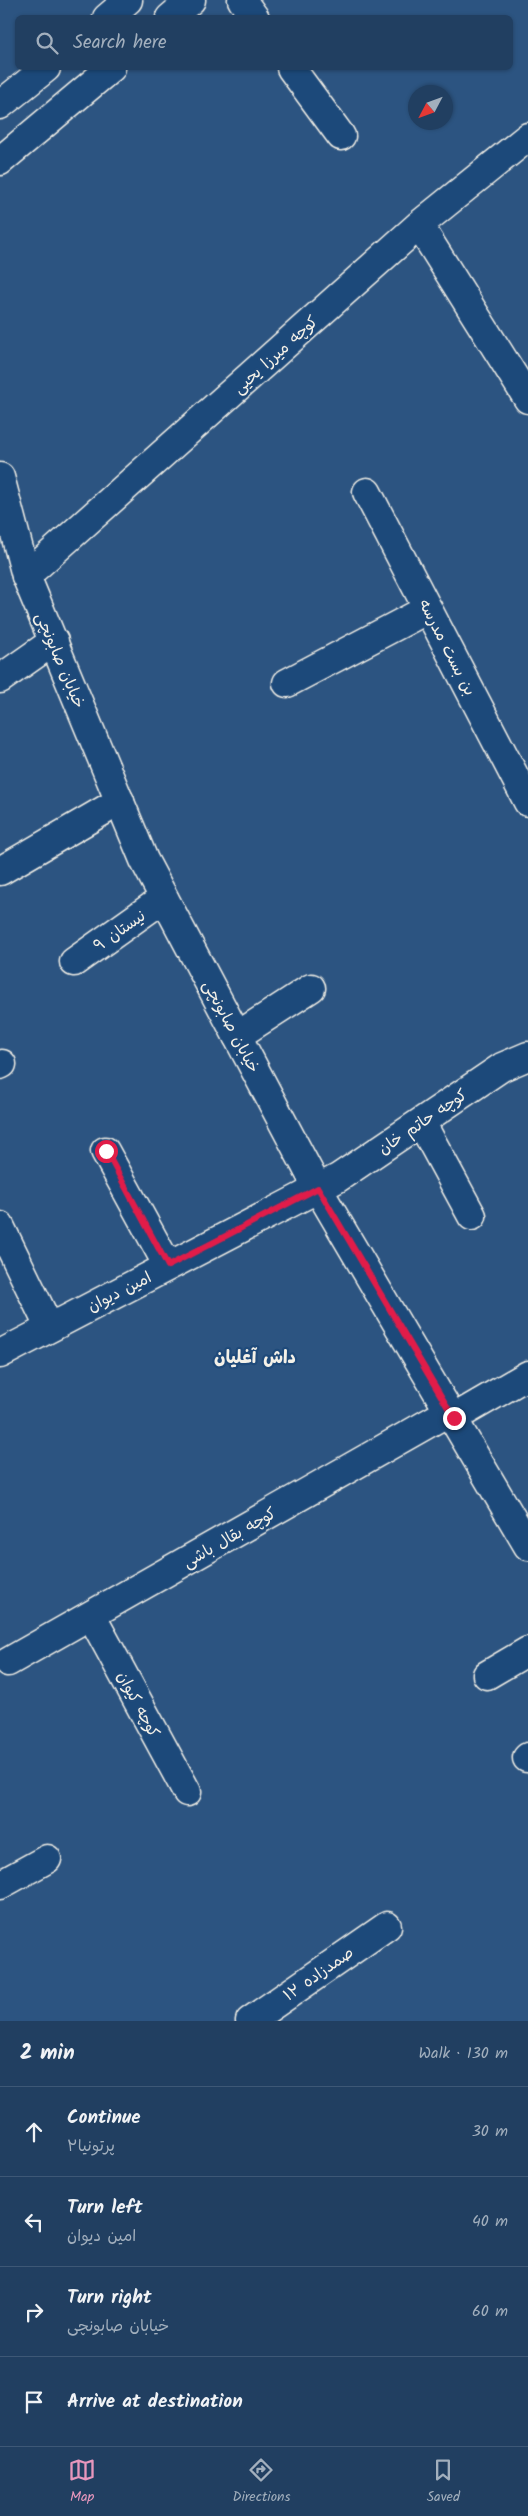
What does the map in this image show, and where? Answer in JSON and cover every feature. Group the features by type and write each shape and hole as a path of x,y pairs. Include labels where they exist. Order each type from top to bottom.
{"street":[{"path":"110,15 128,0"},
{"path":"174,15 191,0"},
{"path":"242,0 253,15"},
{"path":"0,105 44,70"},
{"path":"0,161 109,70"},
{"path":"292,70 341,136"},
{"name":"کوچه میرزا یحیی","path":"26,576 419,225 528,137"},
{"path":"419,225 528,399"},
{"name":"خیابان صابونچی","path":"0,477 26,576 144,860 318,1188 528,1546"},
{"name":"بن بست مدرسه","path":"367,492 528,802"},
{"path":"287,683 428,608"},
{"path":"0,679 54,642"},
{"path":"0,871 120,801"},
{"name":"نیستان ۹","path":"74,962 164,898"},
{"path":"237,1036 311,988"},
{"name":"کوچه حاتم خان","path":"318,1188 338,1178 502,1067 528,1056"},
{"path":"421,1122 472,1216"},
{"path":"106,1151 168,1266"},
{"name":"امین دیوان","path":"0,1354 318,1188"},
{"path":"0,1226 49,1327"},
{"name":"کوچه بقال باشی","path":"8,1662 452,1414 528,1375"},
{"name":"کوچه کیوان","path":"91,1616 186,1792"},
{"path":"487,1675 528,1651"},
{"path":"0,1885 47,1859"},
{"name":"صمدزاده ۱۲","path":"250,2021 387,1926"}],"district":[{"name":"داش آغلیان","path":"255,1357"}],"route":[{"path":"106,1151 168,1266 318,1188 454,1418"}]}
